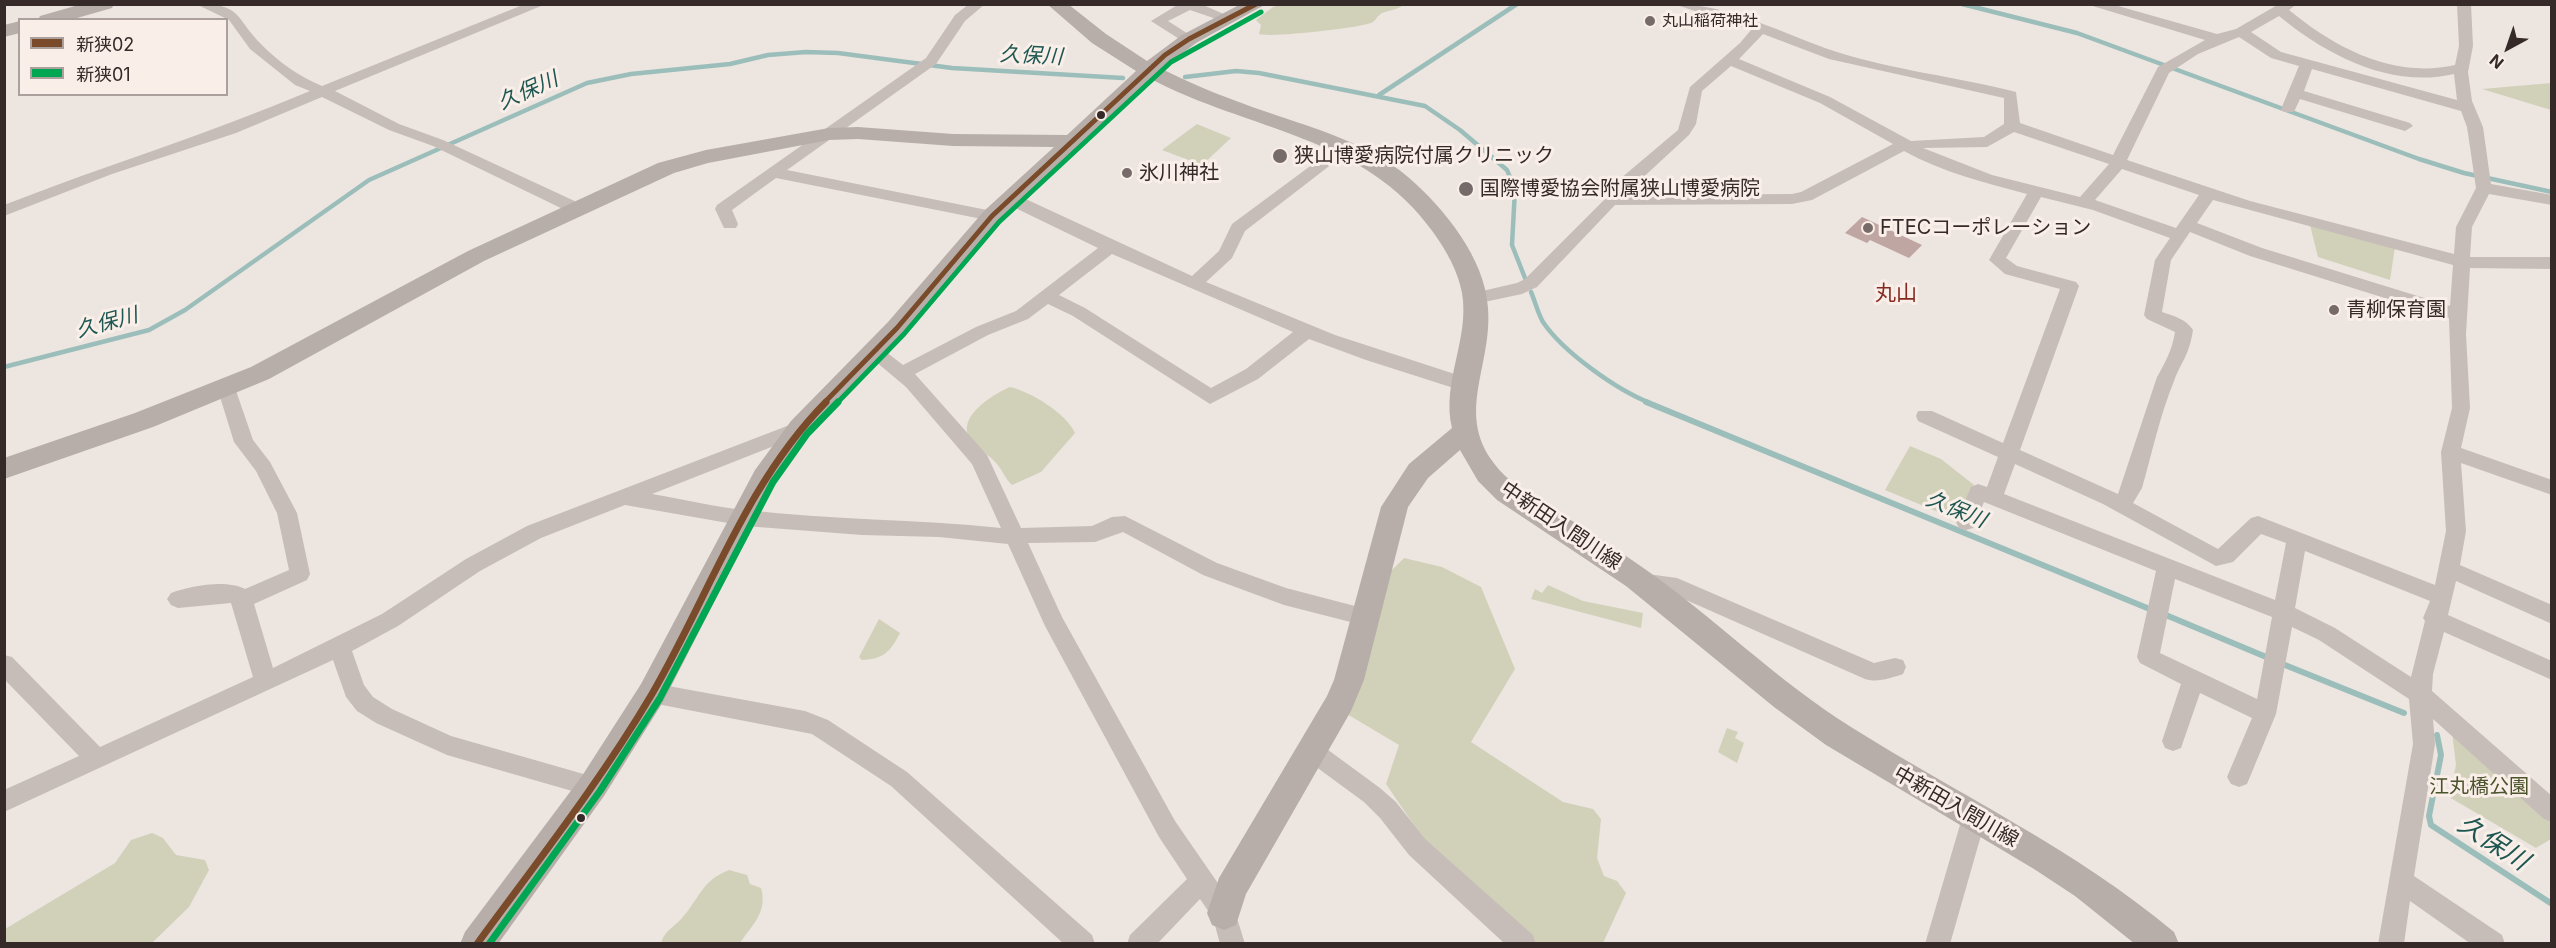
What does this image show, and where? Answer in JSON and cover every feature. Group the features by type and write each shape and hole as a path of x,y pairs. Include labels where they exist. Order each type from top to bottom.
{"street":[{"path":"54,18 105,4"},
{"path":"203,4 234,17 255,46 300,82 352,104 394,127 443,145 575,208"},
{"path":"4,211 106,171 231,130 539,4"},
{"path":"729,224 723,209 776,173 894,85 926,65 960,18 978,4"},
{"name":"中新田入間川線","path":"1056,4 1111,49 1150,72 1214,101 1345,147 1389,172 1427,211 1451,241 1472,282 1475,298 1474,341 1463,384 1460,409 1475,455 1490,477 1524,505 1591,546 1640,581 1832,732 2065,870 2162,944"},
{"path":"1189,39 1158,21 1189,4 1228,19"},
{"path":"477,944 593,786 652,693 765,477 800,428 875,352 1002,208 1076,142 1165,55 1189,39 1257,4"},
{"path":"1681,4 1760,28 1853,62 2011,95 2012,126"},
{"path":"2093,4 2176,25 2217,39"},
{"path":"2391,944 2424,744 2422,674 2434,618 2449,569 2456,531 2451,452 2461,408 2457,334 2460,315 2461,262 2464,227 2483,183 2475,128 2468,108 2461,72 2466,46 2464,4"},
{"path":"2084,202 2114,169 2167,66 2217,39 2241,32 2285,7 2302,29 2343,55 2411,71 2438,73 2463,68"},
{"path":"1613,200 1620,188 1684,132 1688,124 1695,90 1760,28"},
{"path":"2241,32 2276,56 2307,64 2407,115"},
{"path":"1729,60 1825,100 1927,158 1987,179 2084,202 2183,230 2460,315"},
{"path":"2289,108 2307,64"},
{"path":"2296,93 2407,115 2468,108"},
{"path":"1475,298 1522,288 1531,283 1608,202 1613,200 1792,199 1806,196 1907,145 1987,142 2012,126"},
{"path":"2012,126 2116,163 2276,214 2359,233 2461,262 2552,263"},
{"path":"4,469 144,420 284,362 414,288 575,208 666,168 706,157 829,134 858,133 953,140 1041,139 1076,142"},
{"path":"1195,283 1226,254 1238,228 1345,147"},
{"path":"776,173 1002,208 1110,246 1307,332 1406,369 1463,384"},
{"path":"2483,183 2552,200"},
{"path":"1993,498 2070,286 2011,270 1996,260 2036,192"},
{"path":"2122,505 2132,488 2166,377 2176,366 2184,330 2175,323 2153,315 2163,260 2209,193"},
{"path":"902,373 982,331 1022,315 1110,246"},
{"path":"1046,296 1079,312 1210,398 1252,374 1307,332"},
{"path":"875,352 902,373 980,460 1053,620 1167,829 1224,913 1233,944"},
{"path":"226,387 244,442 263,467 287,513 300,574 242,600"},
{"path":"1925,416 2122,505 2216,558 2226,556 2258,524 2297,537 2441,596"},
{"path":"4,802 340,647 390,620 473,565 534,532 800,428"},
{"path":"1224,913 1231,889 1340,702 1349,680 1396,500 1420,466 1466,432"},
{"path":"2451,452 2552,488"},
{"path":"1966,522 1978,492 2282,612 2327,634 2421,695 2552,810"},
{"path":"624,497 745,518 1016,536 1095,534 1113,525 1125,524 1210,569 1284,596 1366,617"},
{"path":"2239,777 2265,714 2297,537"},
{"path":"2167,568 2148,657 2265,714"},
{"path":"2449,569 2552,615"},
{"path":"1640,581 1670,584 1873,672 1895,667"},
{"path":"178,599 211,594 236,594 242,600 266,682"},
{"path":"2434,618 2552,671"},
{"path":"340,647 354,690 365,704 384,716 447,745 593,786"},
{"path":"4,664 97,759"},
{"path":"2173,741 2194,679"},
{"path":"652,693 785,717 820,727 899,779 1083,944"},
{"path":"1312,751 1372,795 1388,810 1417,847 1524,944"},
{"path":"1937,944 1974,818"},
{"path":"1139,944 1201,881"},
{"path":"2403,882 2493,944"}],"green space":[{"path":"1283,4 1403,5 1382,13 1373,22 1366,24 1296,34 1259,34 1261,25 1256,20 1273,7"},
{"path":"2551,83 2551,110 2482,89"},
{"path":"1197,124 1231,138 1202,165 1162,150"},
{"path":"2310,225 2395,247 2390,280 2318,257"},
{"path":"1010,387 1028,393 1047,404 1064,418 1075,433 1041,472 1012,485 993,460 972,441 967,433 971,416 978,408 994,395"},
{"path":"1910,446 1941,459 1974,485 1960,521 1885,490"},
{"path":"1404,558 1442,567 1481,587 1515,669 1471,742 1563,802 1593,809 1601,819 1597,858 1604,876 1617,881 1626,893 1603,943 1534,943 1432,852 1386,784 1399,745 1347,714 1386,576"},
{"path":"1548,585 1583,601 1643,613 1641,628 1531,599 1535,589 1542,593"},
{"path":"879,619 900,633 886,653 876,658 862,660 859,657"},
{"path":"1727,728 1738,732 1735,738 1744,743 1737,763 1718,752"},
{"name":"江丸橋公園","path":"2452,732 2551,819 2551,839 2536,848 2449,797 2456,765"},
{"path":"152,833 163,838 176,855 205,860 209,870 189,907 152,943 5,943 5,929 115,863 131,840"},
{"path":"729,870 747,875 750,884 761,888 763,897 758,918 740,943 661,943 667,932 688,911 712,879"}],"building":[{"name":"FTECコーポレーション","path":"1862,217 1922,245 1909,258 1870,240 1867,243 1845,233"}],"waterway":[{"path":"1379,95 1517,4"},
{"path":"1962,4 2077,33 2419,159 2464,173 2552,192"},
{"name":"久保川","path":"4,367 149,330 185,310 369,180 587,83 631,74 730,64 768,55 806,52 838,53 952,68 1123,78"},
{"name":"久保川","path":"1185,77 1236,71 1259,73 1425,106 1460,130 1507,170 1515,189 1512,245 1525,278"},
{"name":"久保川","path":"1531,292 1543,322 1552,334 1607,380 1650,403"},
{"name":"久保川","path":"1646,402 2152,610"},
{"name":"久保川","path":"2161,613 2271,659"},
{"name":"久保川","path":"2280,663 2404,713"},
{"name":"久保川","path":"2437,735 2441,755 2429,816 2431,825 2552,904"}],"transit line":[{"name":"新狭02","path":"477,944 593,786 652,693 765,477 800,428 897,328 992,216 1165,55 1189,39 1256,4"},
{"name":"新狭01","path":"489,944 600,791 660,698 773,482 807,434 904,334 999,222 1171,62 1194,47 1261,12"}],"place":[{"name":"丸山稲荷神社","path":"1650,21"},
{"name":"狭山博愛病院付属クリニック","path":"1280,156"},
{"name":"氷川神社","path":"1127,173"},
{"name":"国際博愛協会附属狭山博愛病院","path":"1466,189"},
{"name":"FTECコーポレーション","path":"1868,228"},
{"name":"青柳保育園","path":"2334,310"}],"district":[{"name":"丸山","path":"1896,294"}]}
